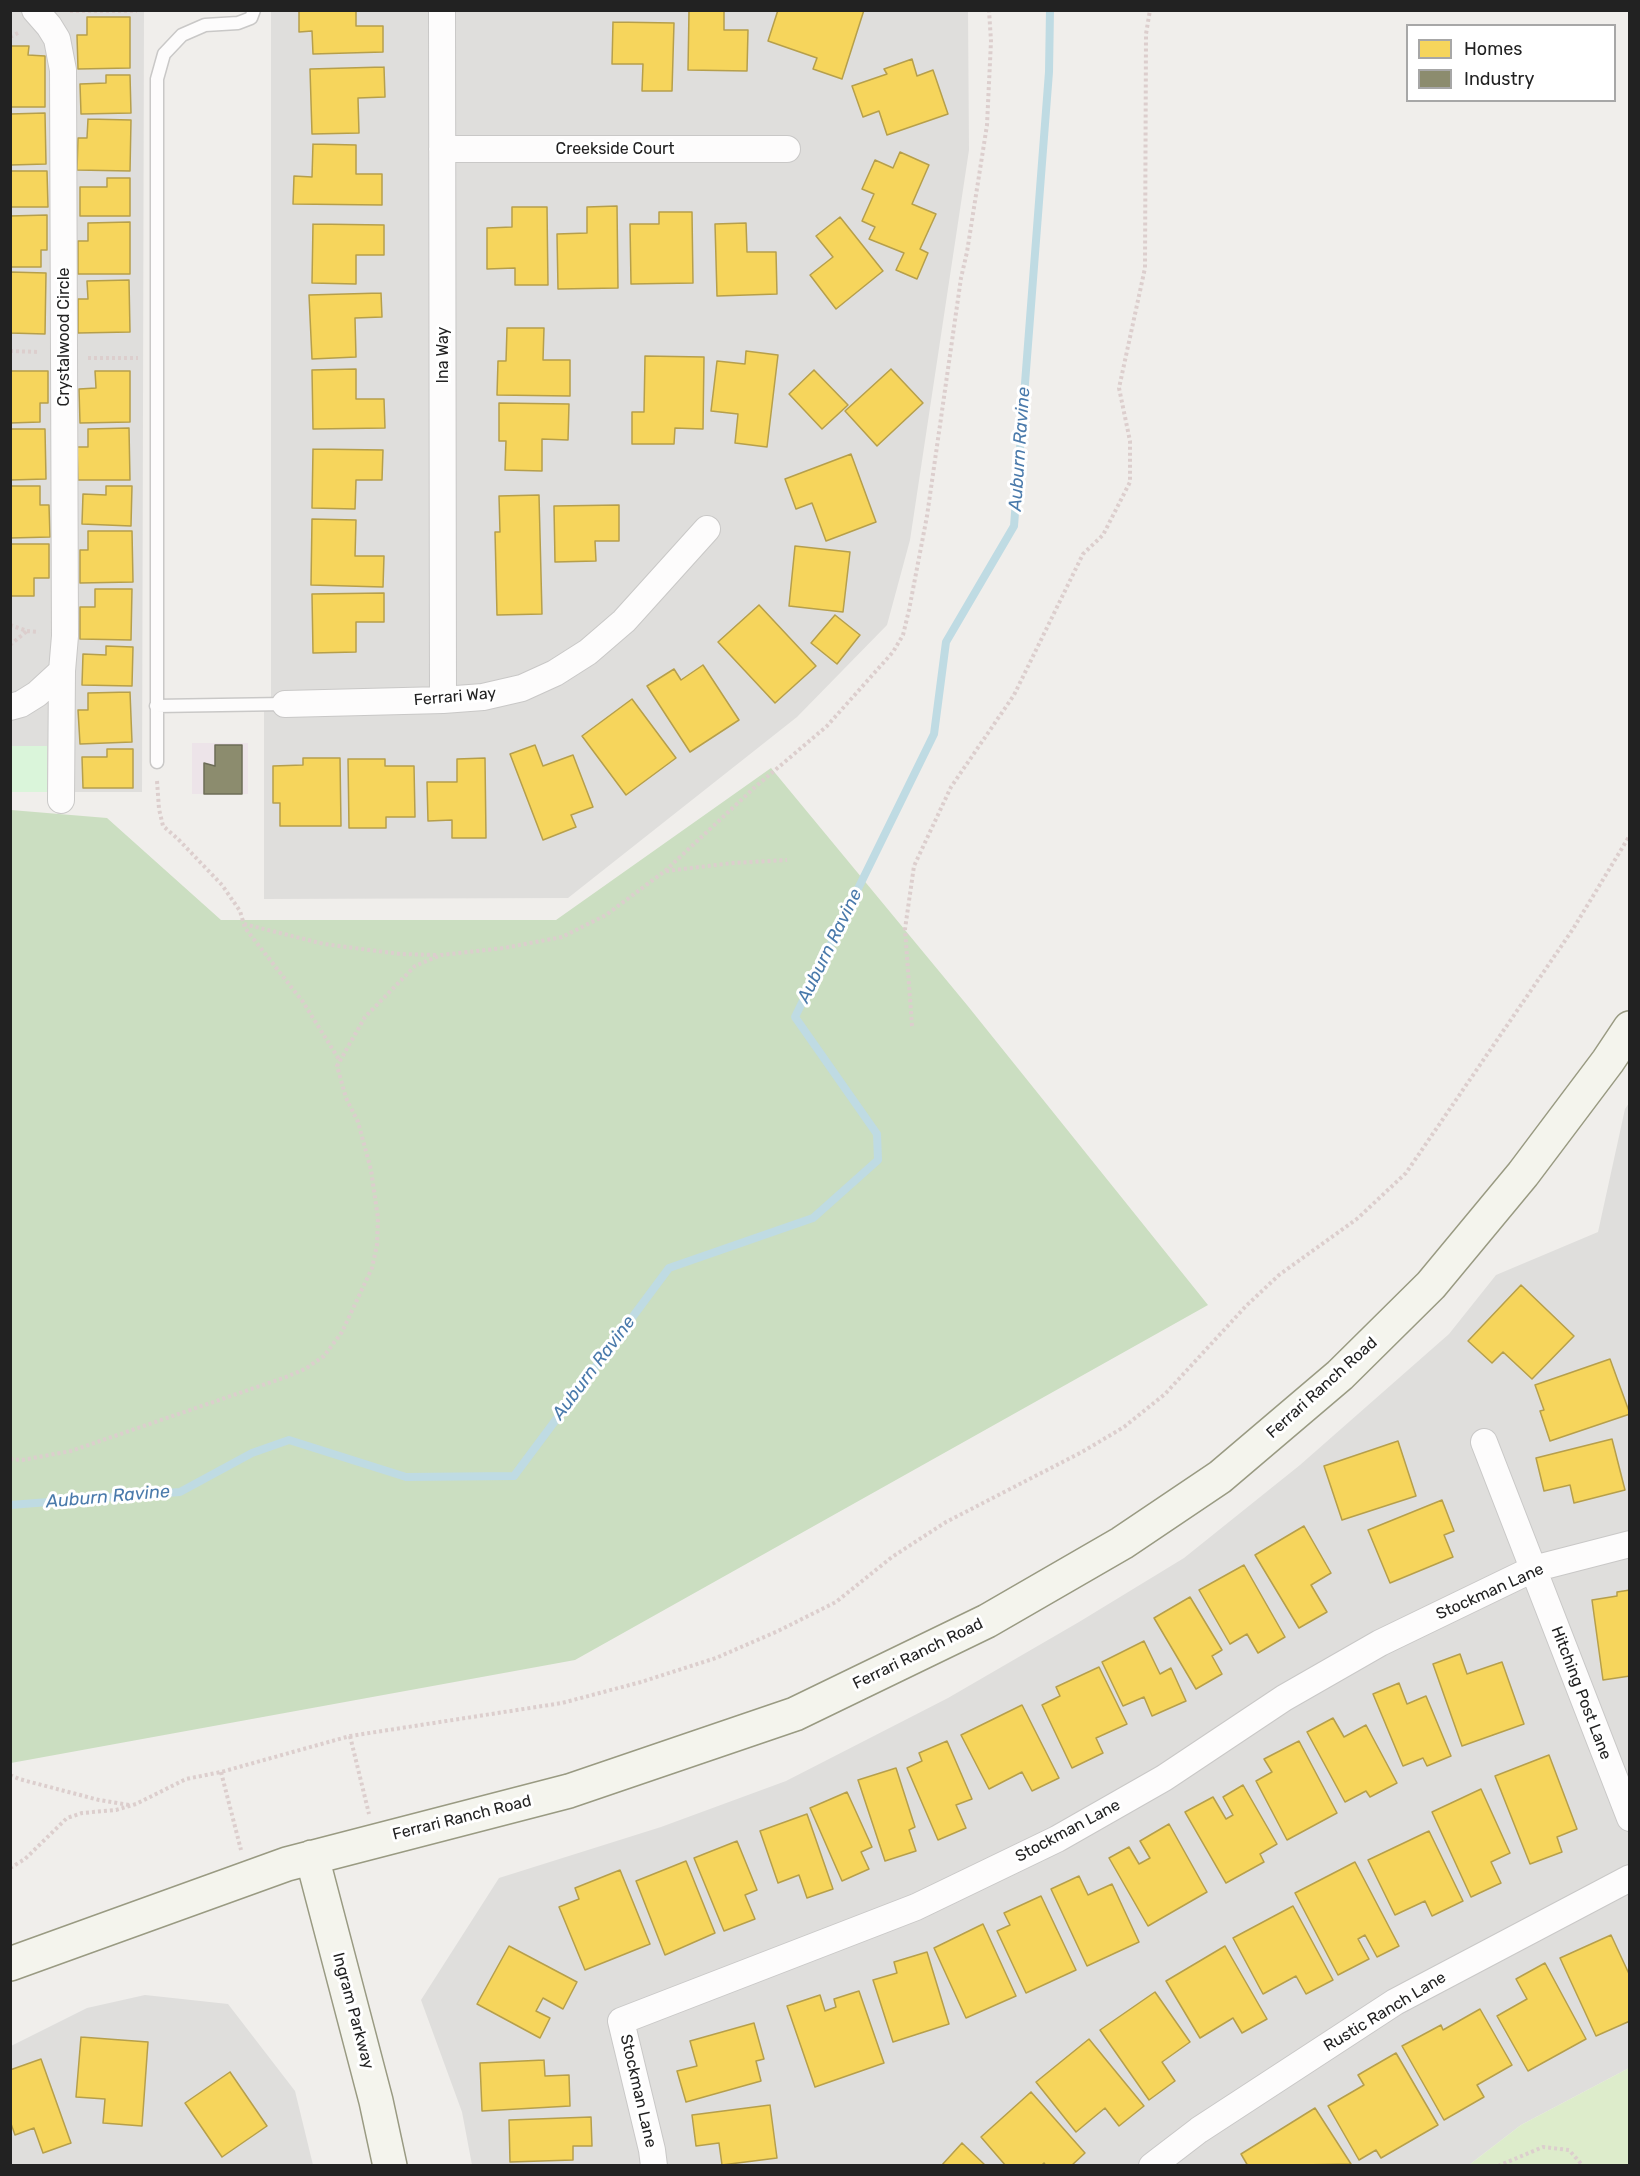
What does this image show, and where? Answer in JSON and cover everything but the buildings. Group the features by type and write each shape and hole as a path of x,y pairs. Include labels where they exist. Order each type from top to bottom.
{"main road":[{"name":"Ferrari Ranch Road","path":"10,1964 312,1857 569,1791 795,1714 987,1621 1122,1543 1220,1477 1340,1375 1422,1293 1523,1174 1608,1061 1629,1028"},
{"name":"Ingram Parkway","path":"312,1857 376,2101 390,2166"}],"street":[{"name":"Crystalwood Circle","path":"35,10 57,39 63,70 65,636 62,671 61,800"},
{"name":"Ina Way","path":"442,10 443,700"},
{"name":"Creekside Court","path":"442,149 787,149"},
{"name":"Ferrari Way","path":"285,704 443,700 483,697 522,688 555,673 588,652 624,621 707,529"},
{"path":"10,707 21,704 37,694 62,671"},
{"name":"Hitching Post Lane","path":"1484,1442 1629,1818"},
{"name":"Stockman Lane","path":"654,2166 621,2021 916,1907 1057,1839 1164,1778 1284,1698 1361,1654 1533,1569 1629,1544"},
{"name":"Rustic Ranch Lane","path":"1152,2166 1199,2130 1395,2002 1629,1878"}],"lane":[{"path":"157,762 157,79 164,54 182,35 205,25 238,22 251,18 254,10"},
{"path":"156,706 285,704"}],"path":[{"path":"244,924 324,944 400,954 441,955 504,948 562,937 606,915 665,871 754,788 827,726 893,651 903,635 927,516 961,278 987,125 991,41 989,10"},
{"path":"912,1026 906,929 914,866 951,787 1014,695 1083,554 1103,535 1130,482 1130,441 1119,388 1145,268 1146,33 1150,10"},
{"path":"69,11 136,11"},
{"path":"10,625 27,631 42,632 41,640"},
{"path":"10,645 27,631"},
{"path":"158,799 163,826 222,885 240,912 253,939 303,1002 340,1061"},
{"path":"10,1868 25,1859 67,1818 82,1813 116,1810 186,1779 221,1772 350,1736 562,1703 641,1682 716,1658 836,1602 892,1557 946,1522 1082,1452 1124,1427 1165,1394 1246,1306 1280,1275 1358,1218 1406,1173 1573,929 1629,835"},
{"path":"665,871 733,863 788,860"},
{"path":"10,1460 71,1451 286,1377 305,1369 324,1356 342,1332 372,1268 377,1245 378,1218 371,1170 358,1122 346,1098 337,1066 365,1017 415,966 441,955"},
{"path":"350,1736 375,1840"},
{"path":"221,1772 248,1878"},
{"path":"10,1775 99,1800 131,1805"},
{"path":"1498,2166 1543,2147 1569,2150 1583,2166"}],"shaded area":[{"path":"10,11 144,11 142,792 47,792 47,747 11,746"},
{"path":"271,11 968,11 969,150 910,540 887,625 797,717 568,898 264,899 264,707 271,706"},
{"path":"192,743 248,743 248,794 192,794"},
{"path":"1629,1103 1629,2068 1521,2125 1469,2165 472,2165 462,2112 421,2000 499,1878 661,1827 786,1781 948,1698 1184,1558 1300,1465 1449,1334 1496,1275 1598,1232 1625,1109"},
{"path":"145,1995 228,2004 295,2091 313,2165 11,2166 11,2046 87,2008"}],"green space":[{"path":"11,746 47,746 47,792 11,792"},
{"path":"771,768 967,1005 1208,1305 575,1660 11,1763 11,810 107,818 221,920 556,920"},
{"path":"1629,2068 1629,2165 1469,2165 1521,2125"}],"waterway":[{"name":"Auburn Ravine","path":"10,1505 180,1492 252,1453 289,1440 406,1477 514,1476 669,1268 813,1218 878,1160 877,1134 795,1017 934,734 946,642 1014,526 1049,72 1050,10"}]}
